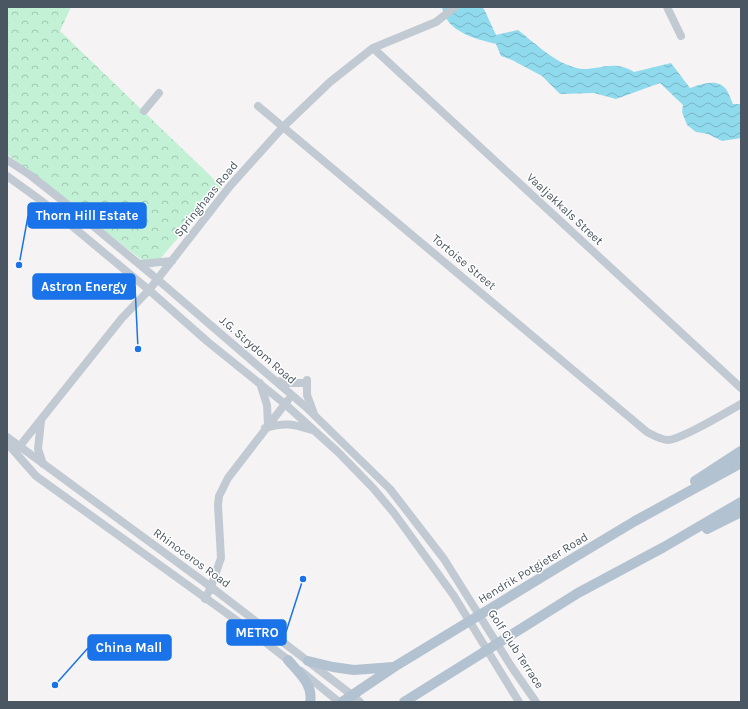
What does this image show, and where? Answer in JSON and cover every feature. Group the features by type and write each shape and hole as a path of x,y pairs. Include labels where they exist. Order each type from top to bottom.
{"main road":[{"path":"635,521 741,451"},
{"name":"Hendrik Potgieter Road","path":"342,702 394,667 635,521 741,463"},
{"path":"404,702 578,593 664,547 741,502"},
{"path":"664,547 693,536 741,512"},
{"path":"288,660 305,679 310,692 310,702"},
{"path":"308,661 333,668 354,670 394,667"},
{"path":"409,702 418,694"}],"street":[{"name":"Springhaas Road","path":"18,449 122,318 158,280 230,186 283,127 330,82 373,48 436,22 455,7"},
{"path":"667,7 680,36"},
{"name":"Vaaljakkals Street","path":"373,48 741,388"},
{"path":"144,111 159,94"},
{"name":"Tortoise Street","path":"258,106 647,432 667,440 673,439 697,428 741,404"},
{"name":"J.G. Strydom Road","path":"7,160 63,201 139,264 315,416 390,489 444,559 464,588"},
{"name":"J.G. Strydom Road","path":"7,176 42,202 149,290 208,342 260,383 315,431 373,488 394,513 454,596"},
{"path":"139,264 172,261"},
{"path":"275,380 290,383 305,382 307,396 315,416"},
{"path":"260,383 267,405 267,426"},
{"path":"205,599 211,587 221,558 218,505 219,496 228,478 292,395"},
{"path":"41,420 38,448 44,465"},
{"path":"267,426 286,424 315,431"},
{"name":"Rhinoceros Road","path":"7,437 18,449 36,476 242,625 339,702"},
{"name":"Rhinoceros Road","path":"7,443 44,465 211,587 352,694 360,702"},
{"name":"Golf Club Terrace","path":"464,588 511,666 536,702"},
{"name":"Golf Club Terrace","path":"454,596 519,702"}],"green space":[{"path":"7,7 71,7 60,31 222,187 152,268 7,154"}],"water":[{"path":"442,7 481,7 484,9 496,35 518,30 548,54 565,64 574,67 583,69 618,66 634,72 671,63 690,88 709,83 718,84 726,89 733,104 741,104 741,138 722,141 708,134 696,132 687,125 682,112 683,105 660,83 616,99 594,93 560,94 542,76 512,60 501,56 496,44 471,37 449,23"}],"place":[{"name":"Thorn Hill Estate","path":"19,265"},
{"name":"Astron Energy","path":"138,349"},
{"name":"METRO","path":"303,579"},
{"name":"China Mall","path":"55,685"}]}
